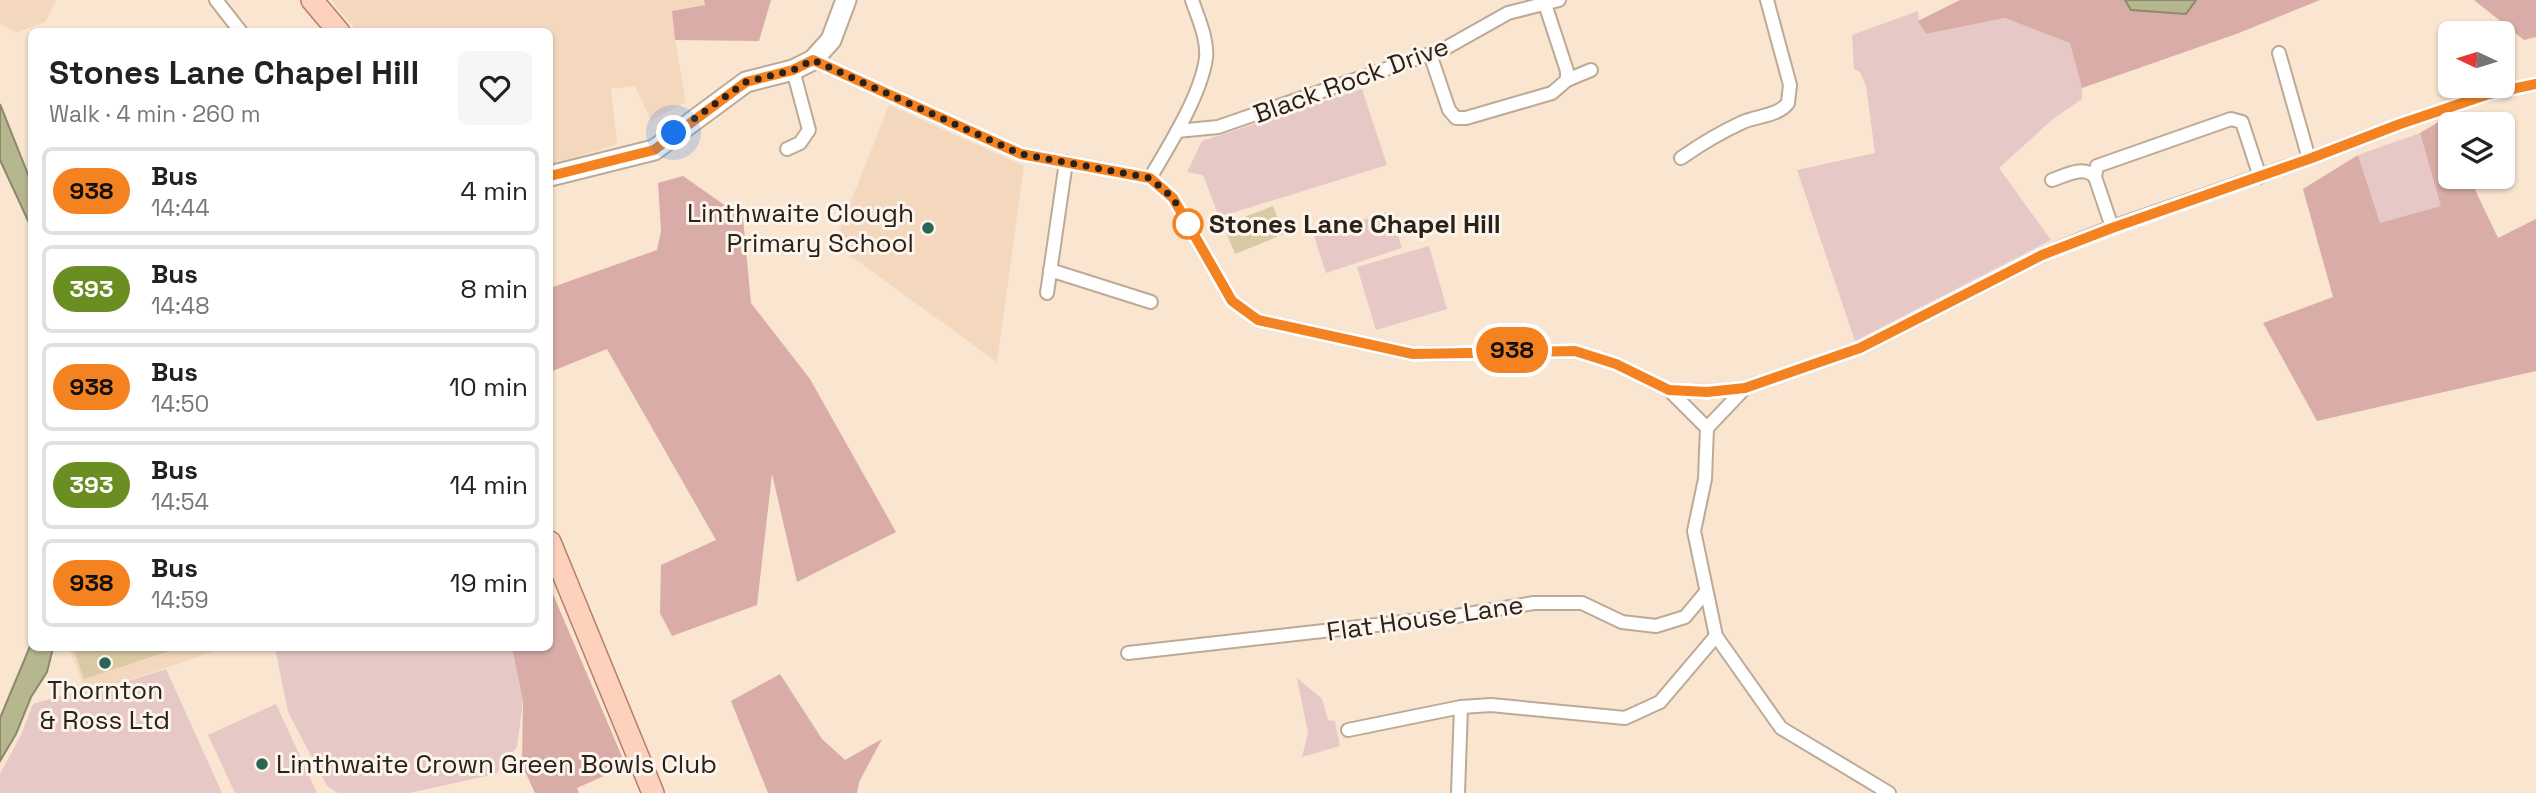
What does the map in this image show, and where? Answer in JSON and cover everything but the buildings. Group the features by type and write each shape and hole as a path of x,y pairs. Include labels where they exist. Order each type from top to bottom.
{"main road":[{"path":"312,0 336,28"},
{"path":"553,549 653,793"}],"street":[{"path":"216,0 238,28"},
{"path":"553,175 654,150 746,82 793,70 813,60 831,40 846,0"},
{"path":"1150,178 1177,131 1206,58 1205,38 1192,0"},
{"name":"Black Rock Drive","path":"1177,131 1218,127 1444,49 1509,6 1545,4 1559,0"},
{"path":"1681,158 1720,133 1745,121 1778,111 1788,103 1790,86 1767,0"},
{"path":"1545,4 1567,71 1566,80"},
{"path":"2279,53 2309,159"},
{"path":"1430,54 1449,110 1456,118 1466,118 1552,93 1566,80 1591,70"},
{"path":"813,60 1021,154 1150,178 1173,198 1232,301 1258,320 1413,354 1575,351 1616,364 1669,390 1706,428"},
{"path":"787,149 800,143 808,130 793,70"},
{"path":"1669,390 1707,392 1745,388 1860,348 2042,255 2400,124 2476,98 2536,84"},
{"path":"2112,228 2095,177 2097,166 2231,118 2242,122 2260,177"},
{"path":"1047,293 1066,162"},
{"path":"2052,180 2082,170 2095,177"},
{"path":"1050,270 1151,302"},
{"path":"1745,388 1706,428 1705,479 1694,531 1716,636 1781,728 1889,793"},
{"name":"Flat House Lane","path":"1128,653 1456,616 1534,603 1582,603 1622,622 1656,626 1685,618 1705,593"},
{"path":"1348,730 1461,708 1491,705 1625,718 1660,702 1716,636"},
{"path":"1458,793 1461,708"}],"shaded area":[{"path":"0,0 56,0 45,22 16,33 0,23"},
{"path":"331,0 704,0 705,5 672,11 686,102 651,121 635,86 611,89 617,144 553,165 553,28 354,28"},
{"path":"704,0 771,0 759,41 675,40 672,11 705,5"},
{"path":"1960,0 2320,0 2239,33 2082,88 2070,43 2005,18 1926,34 1918,21"},
{"path":"2125,0 2196,0 2186,14 2131,10"},
{"path":"2474,0 2536,0 2536,37 2524,40 2515,33 2515,21 2500,21"},
{"path":"1918,11 1919,21 1926,34 2005,18 2071,43 2082,88 2082,99 2053,119 1999,168 2051,240 1855,341 1797,170 1875,153 1866,86 1860,72 1854,69 1852,35"},
{"path":"1362,89 1387,165 1219,217 1203,175 1187,172 1202,141"},
{"path":"0,104 28,174 28,221 0,160"},
{"name":"Linthwaite Clough Primary School","path":"889,105 1024,166 997,362 834,244"},
{"path":"2438,122 2438,189 2475,189 2498,238 2536,219 2536,371 2317,421 2263,323 2333,297 2303,189 2358,155 2380,223 2441,206 2420,133"},
{"path":"2420,133 2442,206 2380,224 2358,155"},
{"path":"683,176 743,218 751,303 810,379 896,532 797,582 772,474 757,605 672,636 660,613 661,565 716,540 607,349 553,371 553,287 657,250 661,231 658,183"},
{"path":"1390,211 1402,248 1326,273 1314,236"},
{"path":"1429,246 1447,309 1376,330 1357,267"},
{"path":"553,594 626,766 577,788 579,793 535,793 522,765 523,701 513,651 553,651"},
{"path":"28,651 52,651 47,672 31,697 16,734 0,761 0,718"},
{"path":"70,651 215,651 87,694"},
{"path":"276,651 513,651 523,701 517,747 496,774 409,793 338,793 327,786 288,712"},
{"path":"166,669 222,793 0,793 0,774 21,735 33,704 84,689 87,694"},
{"path":"780,674 822,739 845,760 882,739 859,782 857,793 768,793 731,701"},
{"path":"1297,678 1322,699 1328,720 1335,721 1340,746 1302,757 1308,733"},
{"name":"Linthwaite Crown Green Bowls Club","path":"276,704 317,793 235,793 208,735"}],"bus line":[{"name":"938","path":"553,175 654,150 697,115 746,82 793,70 813,60 1021,154 1150,178 1173,198 1232,301 1258,320 1413,354 1511,350 1575,351 1616,364 1669,390 1707,392 1745,388 1860,348 2063,246 2400,124 2489,94 2536,84"}],"place":[{"name":"Stones Lane Chapel Hill","path":"1188,224"},
{"name":"Linthwaite Clough Primary School","path":"928,228"},
{"name":"Thornton & Ross Ltd","path":"105,663"},
{"name":"Linthwaite Crown Green Bowls Club","path":"262,764"}],"route":[{"path":"674,133 746,82 793,70 813,60 1021,154 1150,178 1173,198 1188,224"}]}
